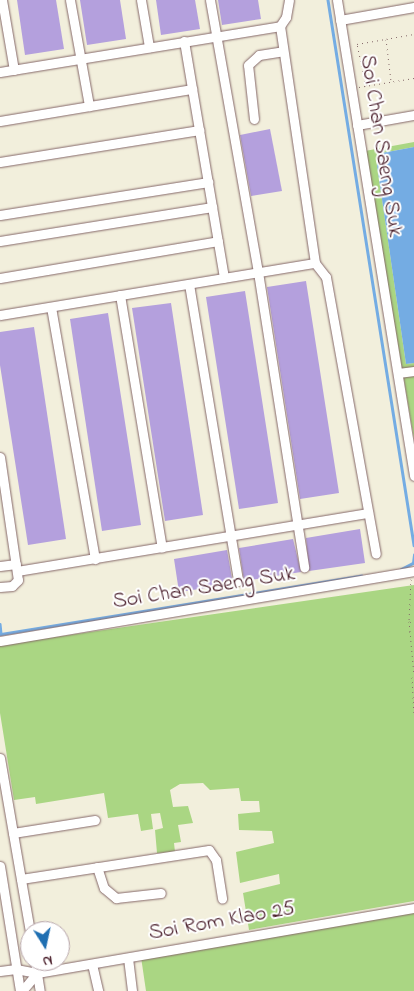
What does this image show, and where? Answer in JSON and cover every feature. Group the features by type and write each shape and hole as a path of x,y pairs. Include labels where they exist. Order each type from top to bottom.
{"street":[{"path":"2,0 14,70"},
{"path":"70,0 89,106"},
{"path":"141,0 149,47"},
{"path":"210,0 258,272 304,568"},
{"path":"288,0 286,17 280,26 315,263 326,277 376,554"},
{"name":"Soi Chan Saeng Suk","path":"337,0 414,476"},
{"path":"340,20 414,7"},
{"path":"0,72 280,26"},
{"path":"184,41 224,278"},
{"path":"254,118 248,66 259,56 283,51"},
{"path":"0,121 192,89"},
{"path":"357,125 414,115"},
{"path":"0,162 199,130"},
{"path":"0,215 208,182"},
{"path":"0,240 212,207"},
{"path":"0,278 218,241"},
{"path":"0,315 315,263"},
{"path":"189,284 238,581"},
{"path":"120,295 162,548"},
{"path":"51,307 95,559"},
{"path":"398,373 414,370"},
{"path":"0,457 16,568 15,583 0,587"},
{"path":"0,566 16,568 95,559 368,513"},
{"name":"Soi Chan Saeng Suk","path":"0,641 413,572"},
{"path":"0,758 28,921"},
{"path":"13,833 95,820"},
{"path":"21,879 209,850 216,860 222,899"},
{"path":"0,866 21,991"},
{"path":"97,867 104,888 116,898 161,893"},
{"name":"Soi Rom Klao 25","path":"37,973 414,908"},
{"path":"128,958 132,991"},
{"path":"92,964 98,991"},
{"path":"0,971 16,969 37,973"},
{"path":"37,973 40,991 47,991"},
{"path":"21,991 37,973"}],"path":[{"path":"366,86 357,44 414,34"},
{"path":"386,39 392,82"},
{"path":"351,89 414,78"},
{"path":"413,572 409,621 414,713"},
{"path":"409,621 414,625"}],"green space":[{"path":"414,142 414,147 382,153 377,165 406,364 414,363 414,439 365,151"},
{"path":"414,585 414,901 249,930 243,893 280,884 279,874 240,883 236,852 274,843 272,831 239,830 238,814 260,812 259,801 241,801 239,788 210,790 203,783 180,784 170,790 173,807 188,806 193,823 178,825 181,842 174,843 175,852 157,853 155,830 163,828 160,813 151,814 153,829 141,831 138,814 108,818 104,793 36,804 35,797 14,800 0,713 0,645"},
{"path":"414,911 414,991 146,991 141,957"}],"water":[{"path":"414,147 414,363 406,364 377,165 382,153"}],"building":[{"path":"17,0 56,0 64,49 25,55"},
{"path":"80,0 120,0 126,39 87,45"},
{"path":"156,0 195,0 200,29 161,35"},
{"path":"218,0 258,0 261,19 222,25"},
{"path":"270,129 282,191 251,196 240,135"},
{"path":"306,281 339,493 300,499 267,287"},
{"path":"245,291 278,503 239,509 206,297"},
{"path":"171,303 203,515 165,521 132,308"},
{"path":"108,313 141,525 102,531 70,319"},
{"path":"34,327 66,539 28,545 0,365 0,332"},
{"path":"360,529 365,563 309,571 306,538"},
{"path":"293,539 301,572 244,581 239,548"},
{"path":"227,550 233,584 179,592 174,559"}],"waterway":[{"path":"328,0 414,545"},
{"path":"401,569 413,563 414,555"},
{"path":"0,624 1,634 361,576"}]}
